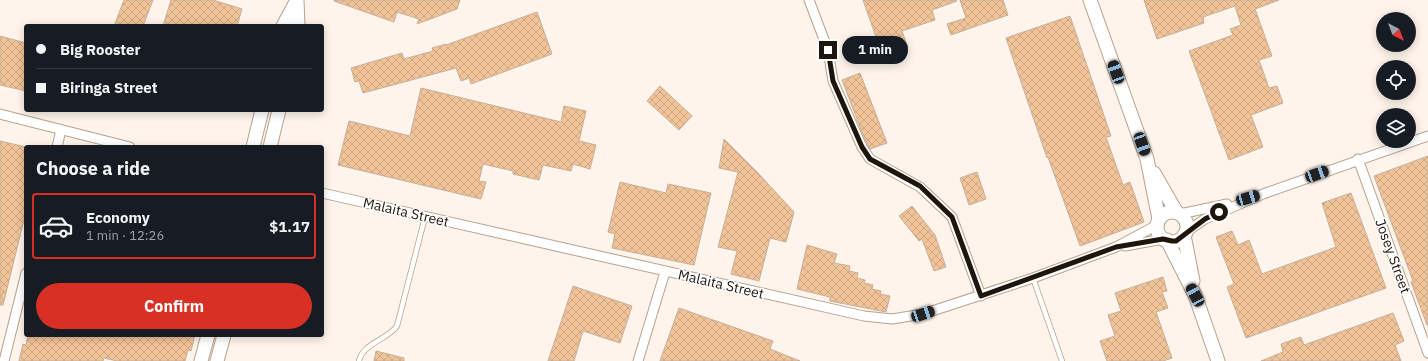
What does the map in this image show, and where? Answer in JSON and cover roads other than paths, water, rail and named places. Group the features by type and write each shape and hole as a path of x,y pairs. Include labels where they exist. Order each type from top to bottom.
{"main road":[{"path":"284,24 297,0"},
{"path":"297,0 298,24"},
{"path":"1090,0 1147,159 1158,222 1158,230 1195,295 1218,361"},
{"path":"253,145 262,112"},
{"path":"270,145 279,112"},
{"path":"1147,159 1179,213 1186,220 1185,233 1195,295"},
{"path":"1158,222 1165,213 1179,213"},
{"path":"1165,240 1176,241 1185,233"},
{"path":"201,361 207,337"},
{"path":"217,361 223,337"}],"street":[{"path":"809,0 828,50 833,81 862,147 870,159 920,186 952,217 981,296"},
{"path":"0,114 122,145"},
{"path":"58,145 62,130"},
{"path":"1185,233 1205,219 1263,194 1358,159 1428,136"},
{"name":"Josey Street","path":"1358,159 1428,353"},
{"name":"Malaita Street","path":"324,193 864,316 892,319 923,314 1032,278 1116,247 1158,222"},
{"path":"1179,213 1202,211 1263,194"},
{"name":"Malaita Street","path":"1116,247 1165,240"},
{"path":"638,361 665,272"},
{"path":"4,361 24,281"}],"lane":[{"path":"359,361 360,354 371,345 391,334 397,326 425,217"},
{"path":"1032,278 1062,361"}]}
